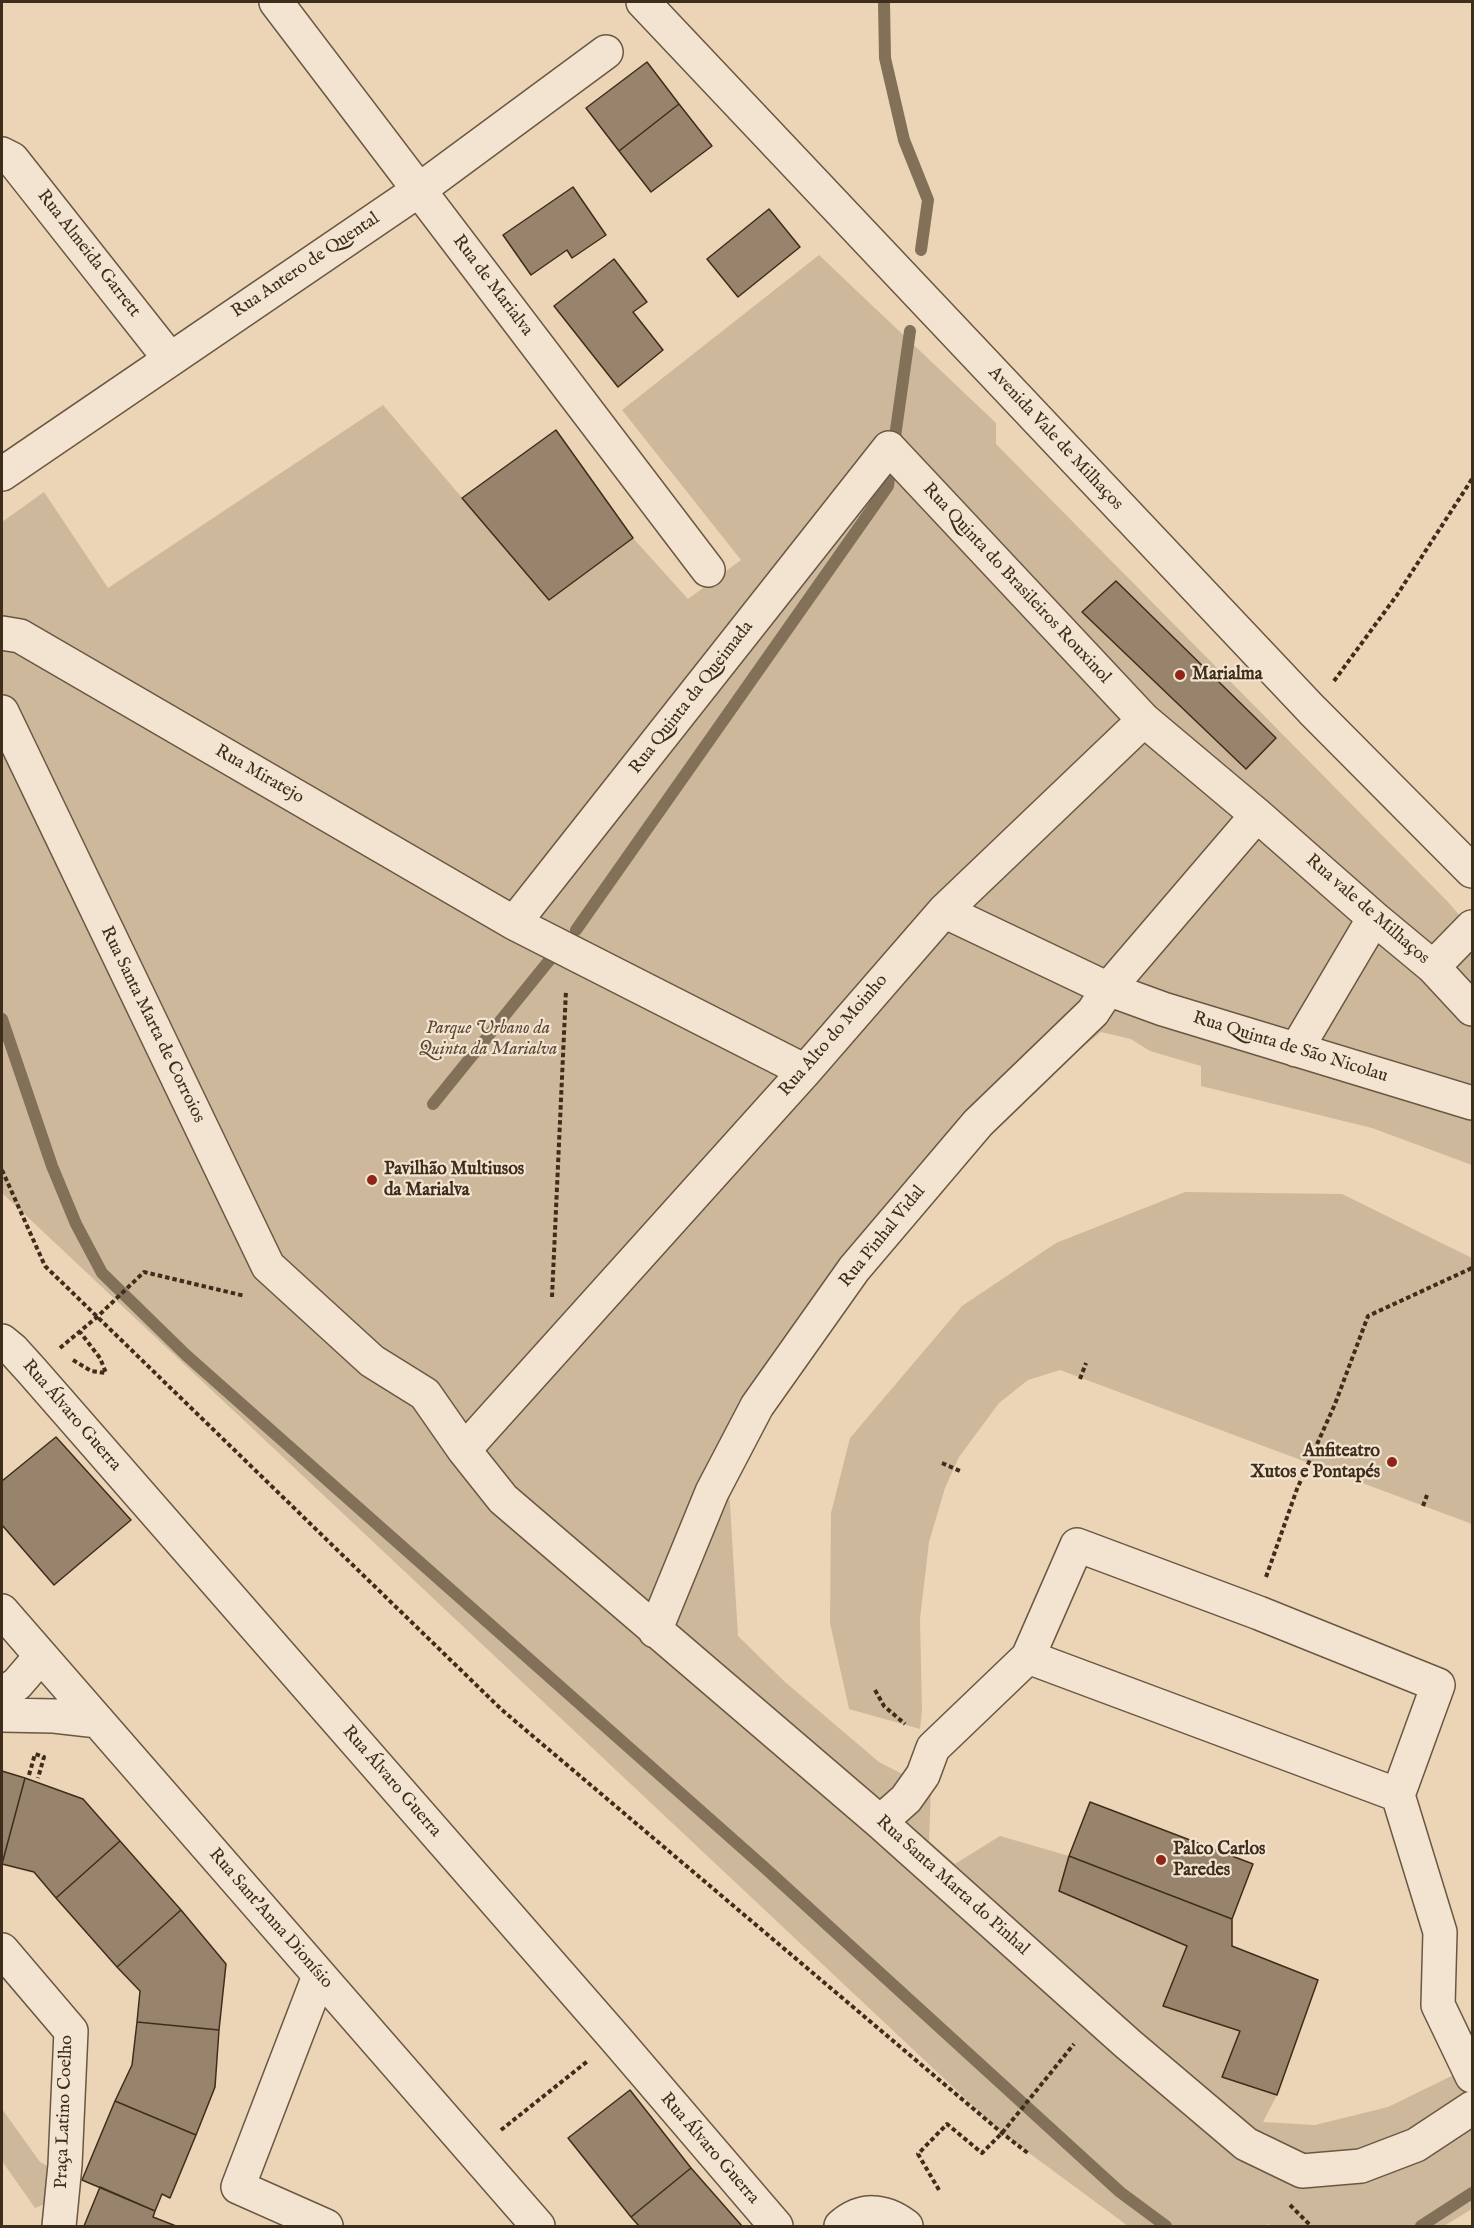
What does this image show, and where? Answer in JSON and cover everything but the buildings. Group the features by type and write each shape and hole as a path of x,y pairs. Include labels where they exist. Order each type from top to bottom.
{"street":[{"name":"Rua de Marialva","path":"276,2 708,570"},
{"name":"Avenida Vale de Milhaços","path":"644,2 1312,710 1473,871"},
{"name":"Rua Antero de Quental","path":"2,474 419,190 606,52"},
{"name":"Rua Almeida Garrett","path":"2,154 12,159 170,359"},
{"name":"Rua Quinta do Brasileiros Rouxinol","path":"898,458 1144,720 1257,815"},
{"name":"Rua Quinta da Queimada","path":"542,937 898,458"},
{"name":"Rua Miratejo","path":"2,633 20,636 542,937 805,1071"},
{"name":"Rua Santa Marta de Corroios","path":"2,712 268,1266 372,1361 425,1394 464,1450"},
{"name":"Rua Alto do Moinho","path":"464,1450 805,1071 944,911 1144,720"},
{"name":"Rua vale de Milhaços","path":"1257,815 1433,967 1473,1009"},
{"name":"Rua Pinhal Vidal","path":"656,1631 712,1492 757,1406 854,1269 978,1123 1100,1001 1257,815"},
{"name":"Rua Quinta de São Nicolau","path":"944,911 1100,1001 1163,1009 1473,1103"},
{"path":"1296,1050 1374,918"},
{"path":"1433,967 1473,927"},
{"name":"Rua Álvaro Guerra","path":"2,1341 20,1357 615,2038 776,2226"},
{"name":"Rua Santa Marta do Pinhal","path":"464,1450 503,1499 880,1822 1128,2044 1246,2144 1302,2171 1361,2166 1416,2145 1473,2108"},
{"path":"880,1822 906,1799 922,1775 933,1748 1028,1657 1077,1545 1254,1611 1438,1685 1398,1795 1440,1932 1438,2006 1473,2076"},
{"name":"Rua Sant'Anna Dionísio","path":"2,1611 538,2226"},
{"path":"2,1694 17,1684 41,1656"},
{"path":"1028,1657 1398,1795"},
{"path":"2,1714 98,1720"},
{"name":"Praça Latino Coelho","path":"2,1950 71,2031 65,2165 59,2226"},
{"path":"319,1976 238,2187 326,2226"},
{"path":"841,2226 858,2214 868,2213 890,2217 906,2226"}],"path":[{"path":"1312,710 1397,595 1473,479"},
{"path":"542,937 544,1361"},
{"path":"2,1172 45,1266 502,1710 1029,2154"},
{"path":"1254,1611 1297,1489 1335,1404 1368,1316 1473,1268"},
{"path":"80,1332 100,1358 106,1373 91,1371 57,1351 144,1272 247,1296"},
{"path":"1080,1379 1086,1363"},
{"path":"942,1463 960,1472"},
{"path":"1423,1506 1427,1495"},
{"path":"875,1690 884,1706 933,1748"},
{"path":"29,1775 35,1754 44,1757 38,1778"},
{"path":"939,2190 918,2154 947,2124 982,2153 1002,2133 1097,2016"},
{"path":"474,2152 615,2038"},
{"path":"1294,2209 1311,2226"}],"green space":[{"name":"Parque Urbano da Quinta da Marialva","path":"819,255 996,423 996,444 1448,902 1472,930 1472,1165 1372,1128 1201,1086 1201,1066 1150,1051 1131,1039 1101,1032 1036,1085 944,1181 829,1325 759,1424 729,1487 738,1636 785,1682 879,1762 931,1789 929,1841 955,1864 1000,1836 1069,1856 1090,1802 1253,1864 1232,1919 1232,1946 1318,1980 1277,2095 1263,2122 1315,2125 1388,2107 1472,2066 1472,2209 1444,2226 1271,2226 1268,2224 1265,2226 1128,2226 1002,2133 2,1193 2,522 44,492 108,588 383,405 549,600 633,538 688,599 741,560 622,410"},
{"name":"Anfiteatro Xutos e Pontapés","path":"1185,1192 1342,1194 1472,1258 1472,1524 1060,1370 1028,1380 999,1403 959,1457 945,1488 929,1542 920,1619 922,1710 920,1729 849,1709 830,1623 831,1513 850,1438 962,1306 1056,1243"},
{"path":"2,2109 40,2162 53,2169 52,2201 35,2208 2,2161"}],"waterway":[{"path":"884,2 885,58 904,140 928,200 921,250"},
{"path":"576,930 888,486 910,331"},
{"path":"433,1104 552,957"},
{"path":"2,1019 52,1166 76,1224 102,1273 186,1355 765,1868 1120,2192 1166,2226"},
{"path":"1421,2226 1472,2193"}],"place":[{"name":"Marialma","path":"1180,675"},
{"name":"Pavilhão Multiusos da Marialva","path":"372,1180"},
{"name":"Anfiteatro Xutos e Pontapés","path":"1392,1462"},
{"name":"Palco Carlos Paredes","path":"1161,1860"}]}
